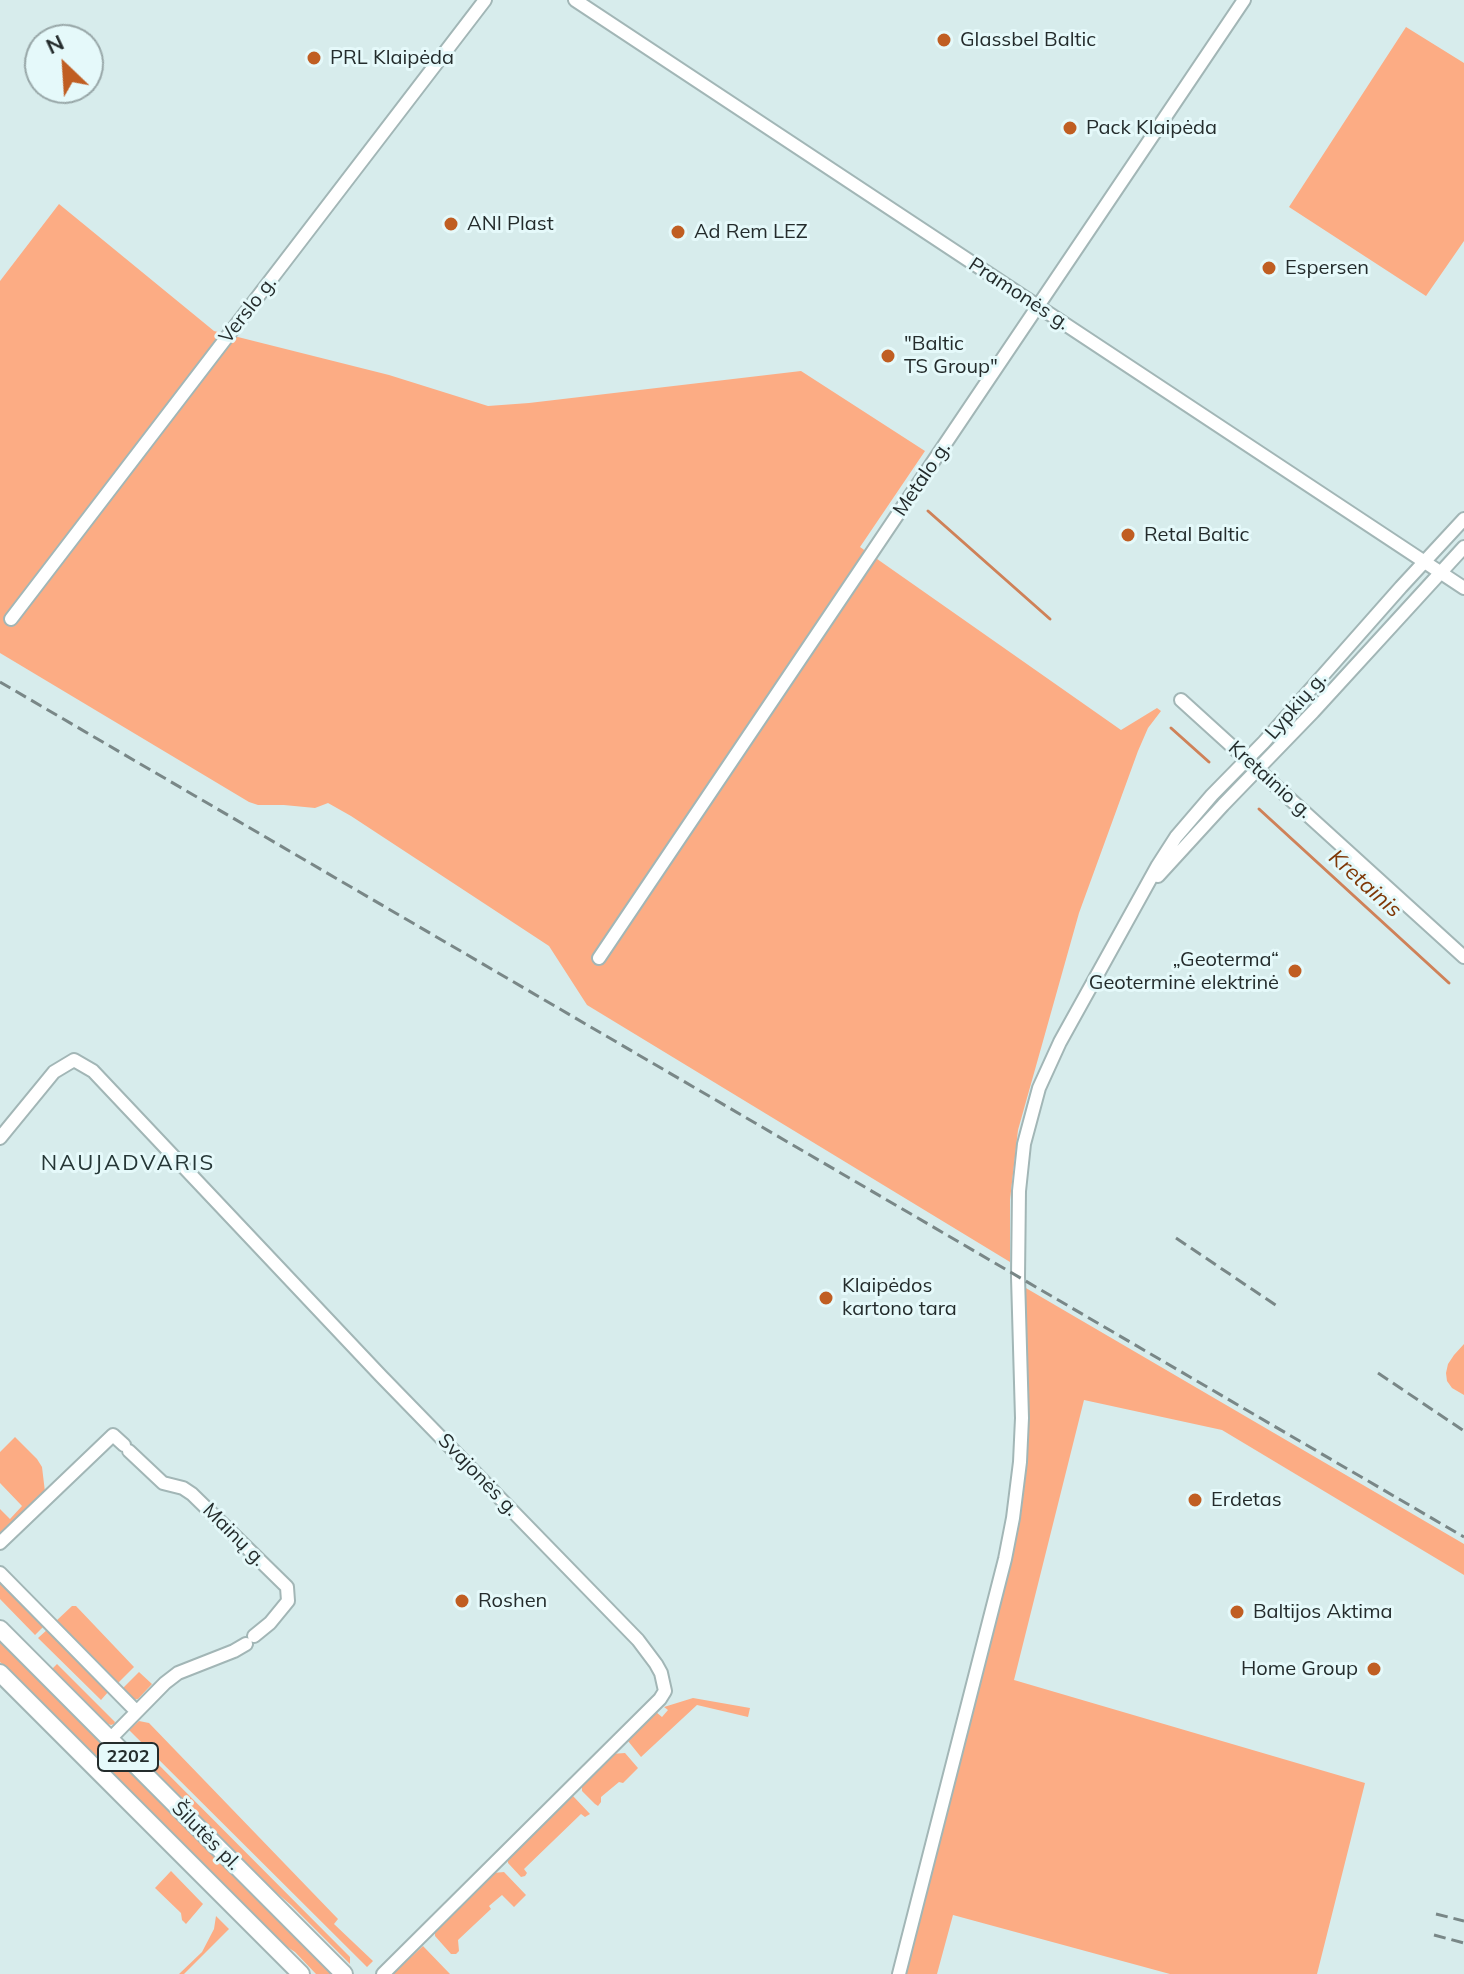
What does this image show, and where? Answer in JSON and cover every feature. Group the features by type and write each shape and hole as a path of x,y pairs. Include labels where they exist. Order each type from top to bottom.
{"main road":[{"name":"Šilutės pl.","path":"0,1629 344,1974"},
{"name":"Šilutės pl.","path":"0,1673 301,1974"}],"street":[{"name":"Verslo g.","path":"11,619 485,0"},
{"name":"Pramonės g.","path":"575,0 1464,588"},
{"name":"Metalo g.","path":"599,958 1244,0"},
{"name":"Lypkių g.","path":"899,1974 1010,1538 1022,1418 1018,1277 1021,1170 1034,1103 1045,1073 1176,837 1464,519"},
{"name":"Lypkių g.","path":"1139,901 1164,869 1464,547"},
{"name":"Kretainio g.","path":"1181,700 1464,957"},
{"name":"Svajonės g.","path":"0,1138 54,1072 74,1060 93,1071 372,1366 638,1640 661,1673 665,1691 660,1699 383,1974"},
{"name":"Mainų g.","path":"0,1543 113,1435 163,1483 183,1488 192,1494 287,1587 288,1601 270,1623 234,1651 178,1673 110,1739"},
{"path":"0,1573 136,1711"}],"shaded area":[{"path":"1406,27 1464,63 1464,241 1426,296 1289,207"},
{"path":"59,204 214,331 389,375 488,406 801,371 925,451 860,547 1121,730 1157,708 1161,711 1148,728 1138,751 1079,913 1018,1130 1010,1200 1010,1262 587,1005 549,946 351,816 328,803 315,808 249,802 0,653 0,281"},
{"path":"1019,1284 1464,1544 1464,1575 1222,1430 1084,1400 1014,1680 1365,1783 1317,1974 1170,1974 953,1915 937,1974 904,1974 1022,1497 1027,1434"},
{"path":"1464,1344 1464,1395 1452,1388 1446,1373 1448,1364"},
{"path":"15,1437 42,1467 45,1492 0,1538 0,1509 10,1519 22,1506 0,1483 0,1452"},
{"path":"0,1583 44,1626 35,1635 0,1599"},
{"path":"72,1606 76,1606 134,1667 117,1684 55,1622"},
{"path":"48,1629 109,1691 101,1700 38,1638"},
{"path":"0,1641 333,1974 316,1974 295,1952 278,1941 202,1865 0,1662"},
{"path":"57,1664 114,1724 103,1722 51,1670"},
{"path":"139,1672 152,1684 138,1699 133,1700 122,1689"},
{"path":"693,1698 750,1708 748,1717 697,1705 641,1757 628,1741 629,1737 656,1712 662,1717 668,1710 664,1707"},
{"path":"139,1721 149,1723 338,1919 334,1924 373,1961 367,1967 129,1730"},
{"path":"137,1743 350,1957 350,1964 259,1878 130,1746"},
{"path":"625,1753 638,1768 623,1783 619,1782 601,1797 598,1806 582,1791 582,1784 611,1754"},
{"path":"573,1796 590,1814 585,1817 581,1814 524,1869 527,1873 521,1877 508,1859"},
{"path":"171,1871 203,1904 186,1924 181,1913 155,1888"},
{"path":"504,1872 526,1895 514,1907 502,1895 458,1940 459,1951 451,1954 435,1933 493,1873"},
{"path":"216,1916 229,1929 184,1974 179,1974 202,1952 214,1929"},
{"path":"423,1946 450,1974 393,1974"}],"waterway":[{"name":"Kretainis","path":"928,511 1050,619"},
{"name":"Kretainis","path":"1171,728 1209,762"},
{"name":"Kretainis","path":"1259,809 1449,983"}],"railway":[{"path":"0,682 1464,1537"},
{"path":"1176,1238 1277,1306"},
{"path":"1378,1373 1464,1431"},
{"path":"1436,1914 1464,1921"},
{"path":"1434,1935 1464,1943"}],"place":[{"name":"Glassbel Baltic","path":"944,40"},
{"name":"PRL Klaipėda","path":"314,58"},
{"name":"Pack Klaipėda","path":"1070,128"},
{"name":"ANI Plast","path":"451,224"},
{"name":"Ad Rem LEZ","path":"678,232"},
{"name":"Espersen","path":"1269,268"},
{"name":"\"Baltic TS Group\"","path":"888,356"},
{"name":"Retal Baltic","path":"1128,535"},
{"name":"„Geoterma“ Geoterminė elektrinė","path":"1295,971"},
{"name":"Klaipėdos kartono tara","path":"826,1298"},
{"name":"Erdetas","path":"1195,1500"},
{"name":"Roshen","path":"462,1601"},
{"name":"Baltijos Aktima","path":"1237,1612"},
{"name":"Home Group","path":"1374,1669"}],"district":[{"name":"NAUJADVARIS","path":"128,1163"}]}
